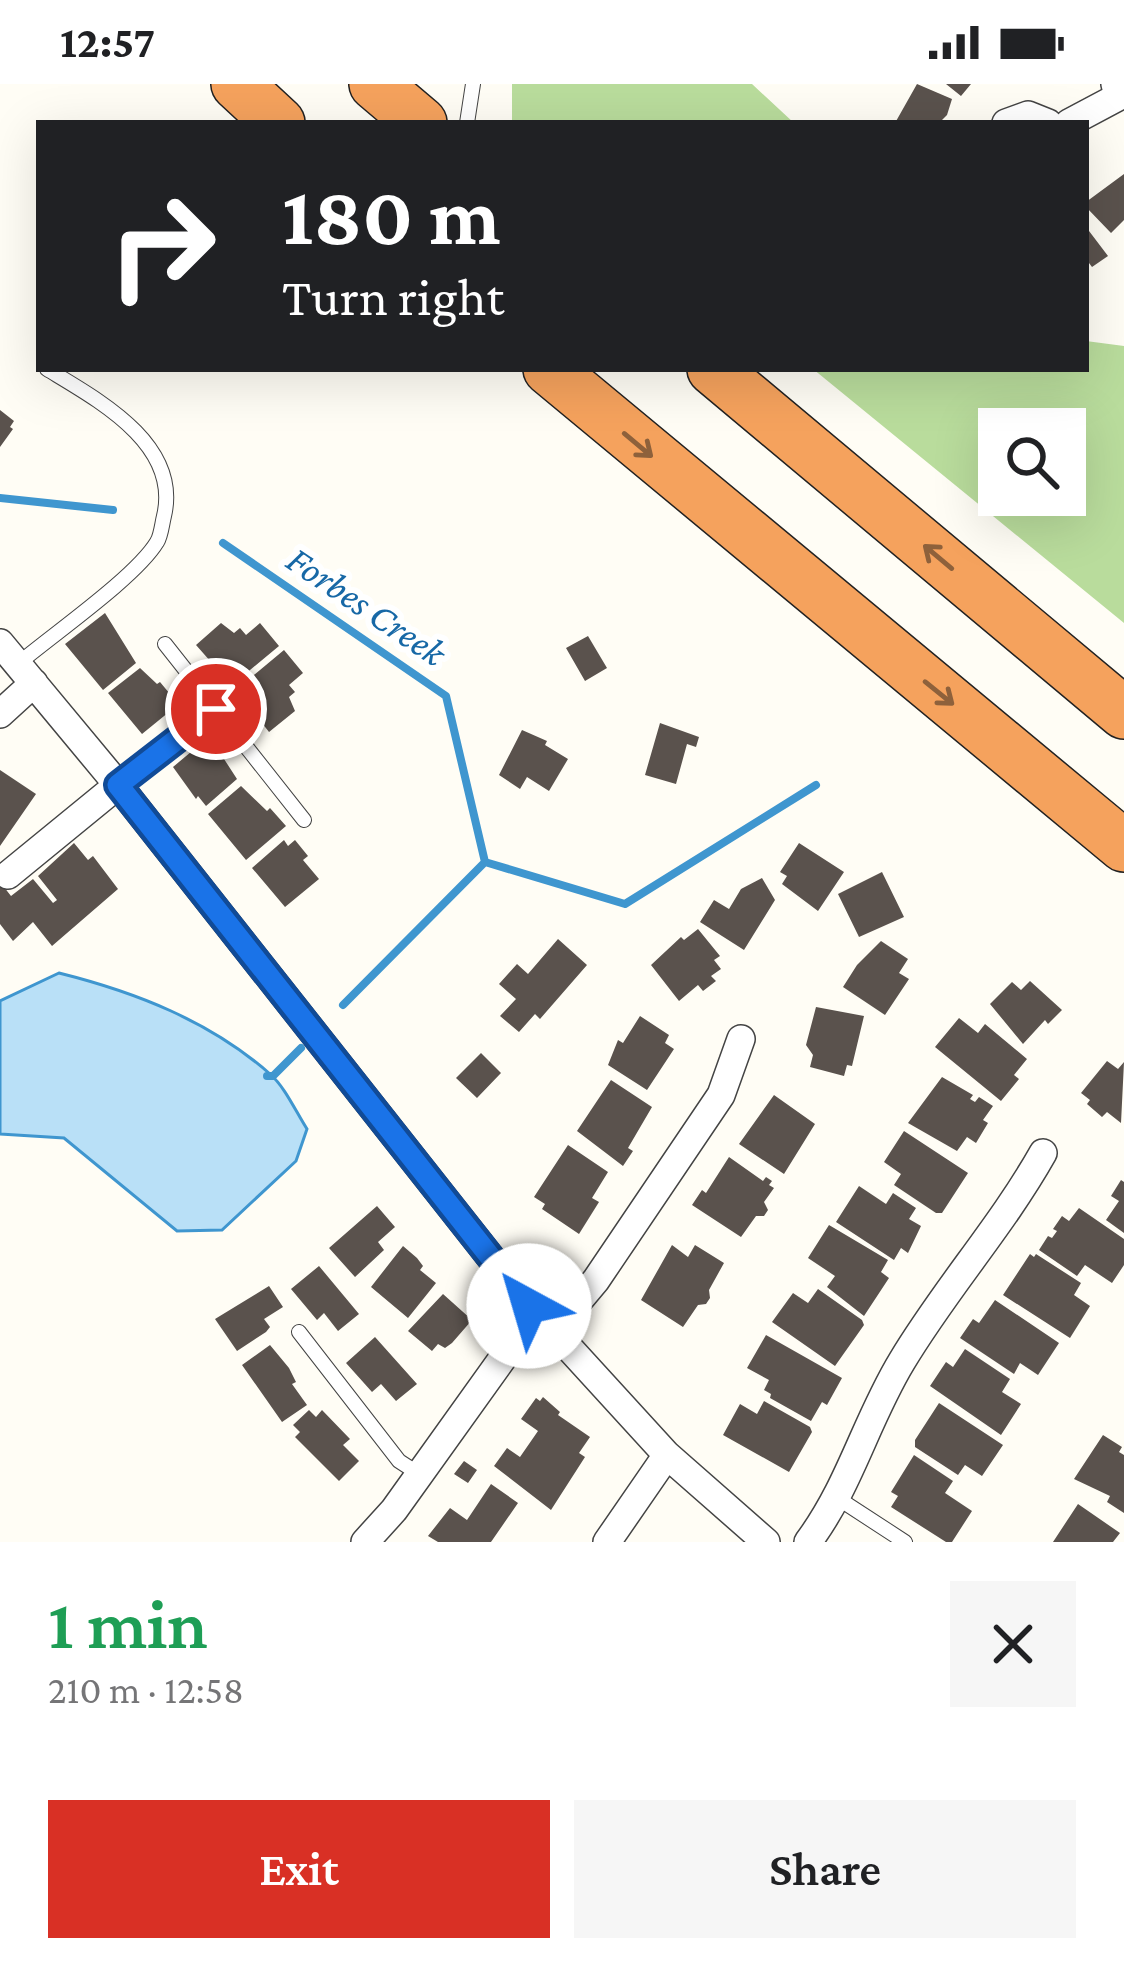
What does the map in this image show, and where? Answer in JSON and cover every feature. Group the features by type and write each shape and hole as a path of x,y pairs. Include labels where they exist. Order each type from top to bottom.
{"highway":[{"path":"237,84 276,120"},
{"path":"375,84 417,120"},
{"path":"553,372 1124,846"},
{"path":"717,372 1124,713"}],"street":[{"path":"1074,120 1119,95"},
{"path":"0,714 17,663"},
{"path":"17,663 118,785 538,1337 561,1339 668,1455 766,1542"},
{"path":"8,875 118,785"},
{"path":"561,1339 572,1330 570,1311 721,1095 741,1039"},
{"path":"808,1542 839,1499 901,1362 1043,1153"},
{"path":"365,1542 419,1474 527,1317 546,1301 570,1311"},
{"path":"608,1542 668,1455"}],"lane":[{"path":"466,120 472,84"},
{"path":"17,663 126,574 158,541 167,503 162,464 111,408 52,372"},
{"path":"165,644 304,820"},
{"path":"118,785 216,709"},
{"path":"298,1332 399,1460 419,1474"},
{"path":"839,1499 905,1542"}],"green space":[{"path":"512,84 752,84 791,120 512,120"},
{"path":"1089,341 1124,346 1124,623 993,516 1086,516 1086,408 978,408 978,504 817,372 1089,372"}],"water":[{"path":"59,973 116,989 197,1024 247,1055 285,1093 307,1129 296,1161 222,1230 177,1231 64,1138 0,1134 0,1001"}],"building":[{"path":"917,84 952,99 942,120 897,120"},
{"path":"946,84 971,84 961,96"},
{"path":"1124,174 1124,220 1111,233 1089,210 1089,200"},
{"path":"1089,231 1108,256 1092,267 1089,263"},
{"path":"0,410 14,421 0,447"},
{"path":"105,613 136,663 103,690 65,644"},
{"path":"221,623 234,633 240,628 246,635 260,623 279,646 226,690 196,645"},
{"path":"588,636 607,668 585,681 566,648"},
{"path":"284,650 303,673 289,685 295,692 289,697 295,711 269,732 231,694"},
{"path":"140,668 175,700 166,707 169,712 142,734 108,693"},
{"path":"660,723 699,737 696,747 687,744 676,784 645,775"},
{"path":"522,730 547,741 545,745 568,759 549,791 527,777 520,789 499,775"},
{"path":"204,741 208,746 213,742 237,779 206,806 173,767"},
{"path":"0,770 36,794 0,846"},
{"path":"241,786 286,826 246,860 208,814"},
{"path":"284,840 288,846 295,840 308,856 303,860 319,879 285,907 252,868"},
{"path":"74,843 88,860 93,856 118,889 52,946 33,922 13,941 0,924 0,882 11,896 33,879 53,903 57,900 38,876"},
{"path":"799,843 844,872 818,911 782,884 787,876 780,872"},
{"path":"882,872 904,917 859,937 838,894"},
{"path":"762,878 775,900 744,950 700,922 714,900 729,909 741,889"},
{"path":"698,929 720,956 714,960 721,969 711,976 716,981 703,991 698,985 679,1001 651,965 681,937 684,940"},
{"path":"558,939 587,965 540,1019 535,1014 519,1032 500,1016 516,999 499,984 517,964 528,974"},
{"path":"881,941 908,959 899,973 909,979 885,1015 843,987"},
{"path":"1030,981 1062,1010 1048,1024 1045,1020 1023,1044 990,1004 1012,982 1021,990"},
{"path":"816,1007 864,1016 852,1066 847,1065 844,1076 810,1067 813,1055 806,1045"},
{"path":"640,1016 669,1035 665,1043 674,1049 647,1090 608,1065 618,1040 623,1043"},
{"path":"959,1018 978,1033 985,1024 1027,1059 1014,1075 1019,1079 1001,1101 935,1047"},
{"path":"481,1053 501,1073 477,1098 456,1078"},
{"path":"1107,1061 1118,1069 1124,1062 1121,1123 1107,1112 1102,1117 1081,1093"},
{"path":"942,1077 973,1095 970,1099 975,1102 979,1097 993,1106 976,1143 967,1137 957,1151 908,1123"},
{"path":"611,1080 652,1107 623,1166 577,1131"},
{"path":"774,1095 815,1124 784,1174 739,1144"},
{"path":"904,1131 968,1173 942,1213 894,1185 901,1174 884,1162"},
{"path":"568,1145 608,1172 592,1198 599,1202 579,1234 542,1209 545,1204 534,1197"},
{"path":"729,1157 763,1181 766,1177 772,1181 769,1185 774,1188 764,1202 768,1210 764,1216 756,1216 741,1237 692,1205 702,1190 706,1193"},
{"path":"1121,1180 1124,1233 1106,1220 1119,1201 1111,1196"},
{"path":"859,1186 886,1204 893,1193 916,1208 909,1219 921,1226 908,1253 901,1248 894,1260 836,1222"},
{"path":"377,1206 395,1227 378,1242 384,1250 355,1277 329,1248"},
{"path":"1079,1208 1124,1239 1124,1265 1112,1283 1085,1265 1077,1276 1039,1250 1057,1231 1053,1229 1062,1216 1069,1221"},
{"path":"829,1225 888,1260 881,1272 889,1278 864,1316 827,1287 835,1276 808,1258"},
{"path":"672,1245 688,1257 695,1245 724,1263 709,1290 710,1298 698,1305 683,1327 641,1300"},
{"path":"403,1246 436,1283 408,1318 371,1287"},
{"path":"1030,1254 1081,1283 1074,1295 1090,1306 1070,1338 1003,1295"},
{"path":"319,1266 359,1314 338,1331 324,1313 317,1320 291,1289"},
{"path":"269,1286 283,1307 264,1319 270,1327 266,1332 237,1351 215,1319"},
{"path":"818,1289 864,1325 835,1366 772,1322 793,1293 808,1303"},
{"path":"443,1294 472,1320 452,1343 445,1348 438,1344 432,1351 408,1331"},
{"path":"995,1300 1059,1343 1038,1375 1020,1363 1014,1374 960,1338 973,1319 979,1323"},
{"path":"766,1335 842,1378 827,1405 822,1402 811,1421 770,1398 764,1390 769,1380 747,1368"},
{"path":"375,1337 417,1384 396,1401 381,1384 372,1392 346,1363"},
{"path":"270,1345 289,1368 296,1382 292,1384 307,1405 282,1422 242,1365"},
{"path":"965,1349 1010,1379 1002,1392 1021,1404 1001,1435 930,1386 946,1362 953,1367"},
{"path":"543,1397 558,1415 590,1437 579,1453 585,1457 551,1510 494,1466 507,1448 520,1457 538,1431 521,1419 536,1398"},
{"path":"764,1401 812,1432 789,1472 723,1435 740,1404 757,1414"},
{"path":"939,1403 1003,1445 982,1476 965,1465 958,1475 915,1447"},
{"path":"309,1410 316,1417 322,1410 350,1439 343,1445 359,1461 339,1481 295,1437 300,1432 293,1425"},
{"path":"1103,1435 1122,1447 1124,1513 1107,1502 1110,1496 1074,1479"},
{"path":"914,1455 953,1481 945,1493 972,1511 952,1542 891,1507 898,1496 891,1492"},
{"path":"464,1461 477,1470 468,1483 454,1474"},
{"path":"491,1484 518,1503 491,1542 438,1542 428,1536 450,1508 467,1520"},
{"path":"1078,1504 1120,1533 1113,1542 1053,1542"}],"waterway":[{"name":"Forbes Creek","path":"0,498 113,510"},
{"name":"Forbes Creek","path":"223,543 446,696 485,862 625,904 816,785"},
{"path":"343,1005 485,862"},
{"path":"267,1076 273,1076 301,1048"}],"route":[{"path":"216,709 118,785 529,1306"}]}
